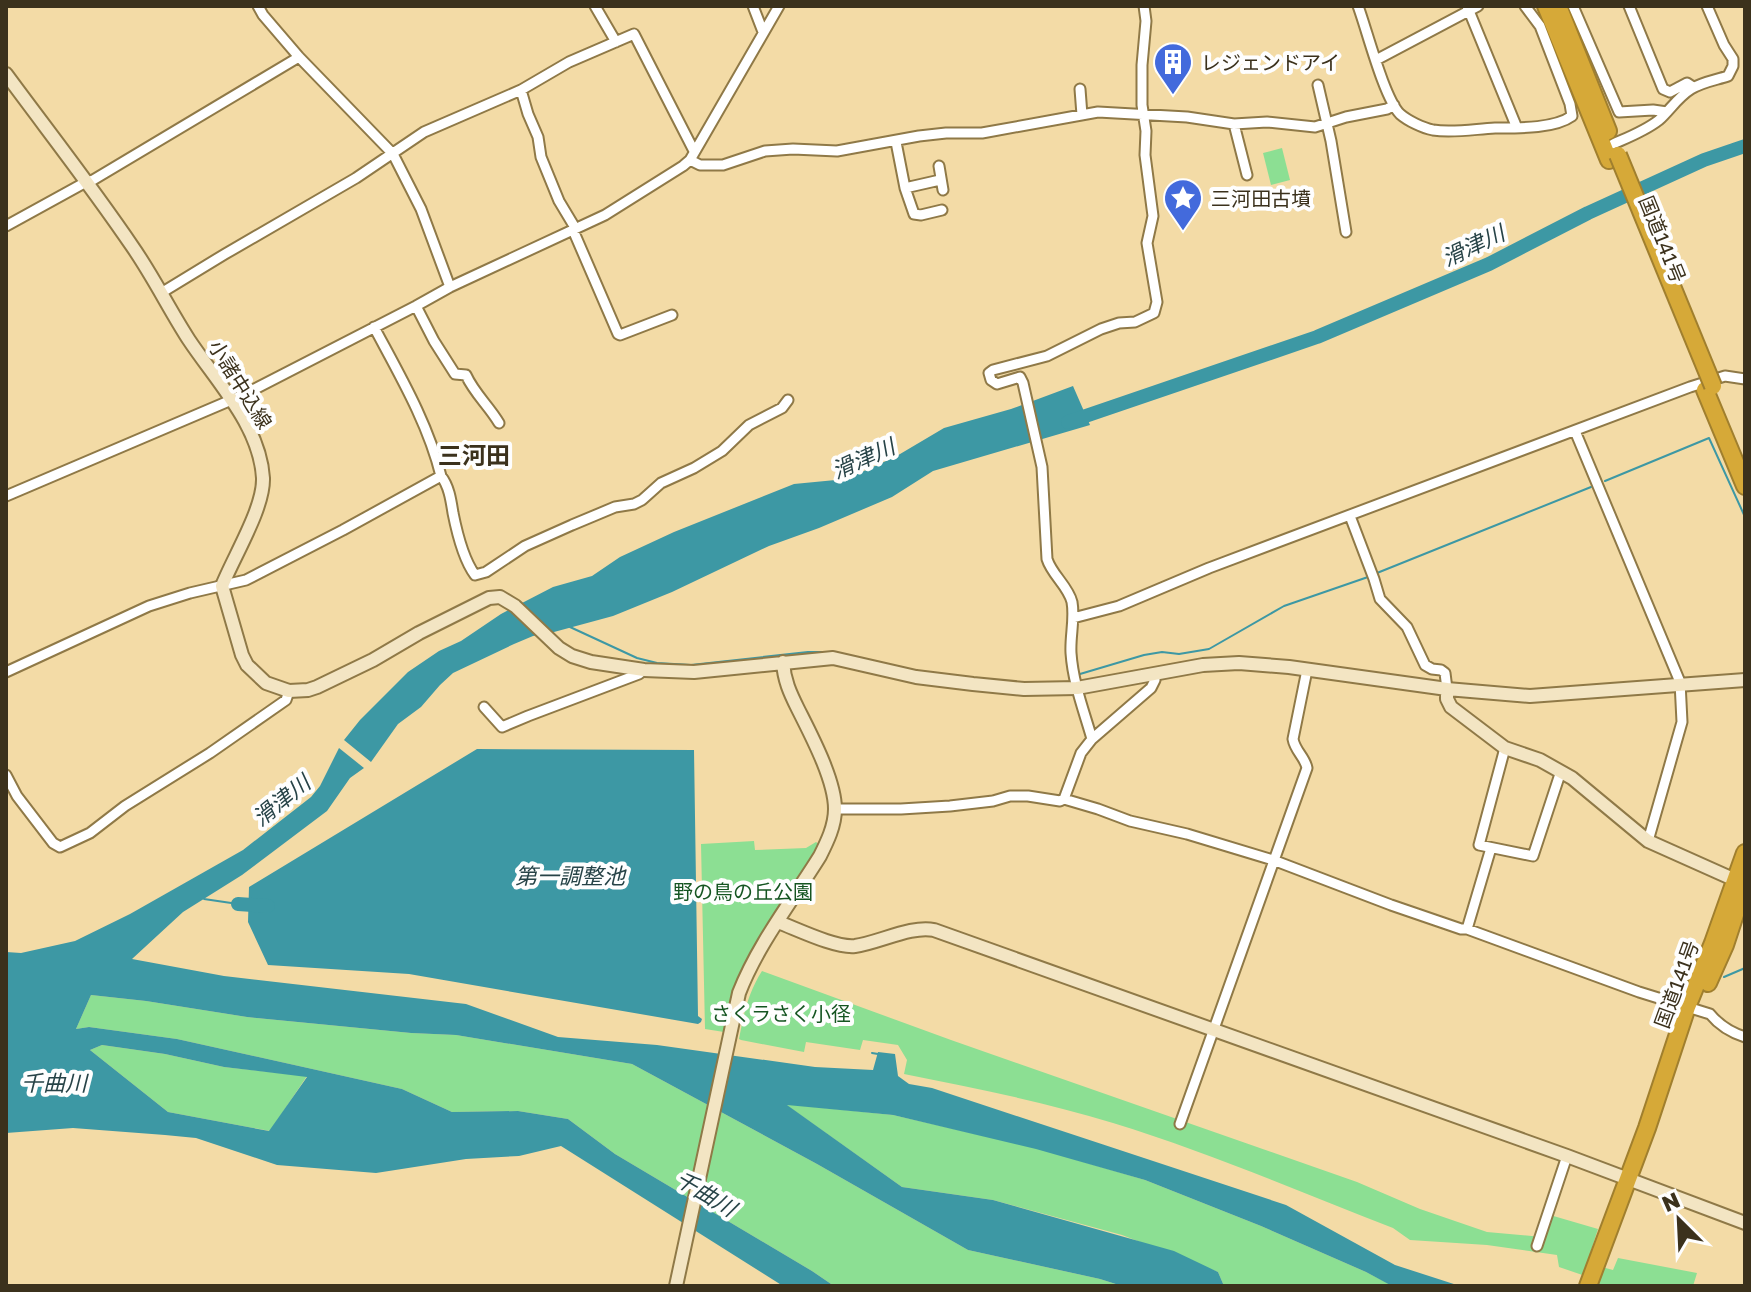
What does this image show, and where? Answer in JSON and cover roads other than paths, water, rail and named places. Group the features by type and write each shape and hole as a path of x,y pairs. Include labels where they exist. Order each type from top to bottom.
{"highway":[{"name":"国道141号","path":"1546,6 1614,153 1745,486"},
{"name":"国道141号","path":"1558,6 1600,107 1614,153"},
{"name":"国道141号","path":"1709,388 1745,461"},
{"name":"国道141号","path":"1588,1286 1692,1008 1713,943 1742,883 1744,856"}],"main road":[{"name":"小諸中込線","path":"6,74 126,237 253,437 263,480 259,504 222,586"},
{"path":"222,586 247,665 266,683 289,691 317,687 496,596 515,606 565,653 586,661 644,670 694,672 833,658 916,677 1024,689 1077,688 1189,667 1239,663 1530,696 1745,680"},
{"path":"676,1286 727,1043 744,979 825,846 833,822 833,791 789,692 783,662"},
{"path":"1447,689 1451,707 1505,748 1533,757 1572,778 1648,841 1742,883"},
{"path":"778,922 845,946 922,928 934,930 1567,1156 1745,1223"}],"street":[{"path":"258,6 299,57 393,154 421,209 450,287"},
{"path":"595,6 616,42"},
{"path":"753,6 763,32"},
{"path":"6,496 231,400 450,287 605,215 683,166 692,156 779,6"},
{"path":"1092,739 1074,680 1071,599 1047,559 1042,467 1023,383 1020,377 997,384 991,380 989,373 1047,356 1101,329 1135,322 1156,309 1147,243 1153,211 1145,155 1142,91 1144,6"},
{"path":"1358,6 1394,105 1410,120 1435,130 1517,128 1554,124 1572,116 1540,26 1525,6"},
{"path":"1573,6 1619,112 1667,112"},
{"path":"1629,6 1663,89 1670,92 1687,83 1693,87"},
{"path":"1614,153 1667,112 1676,100 1693,87 1728,76 1733,59 1707,6"},
{"path":"1376,60 1471,8 1517,128"},
{"path":"161,293 347,184 424,132 521,90 569,62 634,34 695,164 716,166 765,151 837,151 946,133 982,133 1098,112 1187,117 1234,124 1267,122 1315,127 1394,105"},
{"path":"6,226 93,180 299,57"},
{"path":"1318,85 1328,124 1346,232"},
{"path":"1080,89 1082,115"},
{"path":"521,90 538,137 541,157 559,201 574,226 573,230 618,334 672,315"},
{"path":"1234,124 1247,175"},
{"path":"896,142 905,188 914,214 942,210"},
{"path":"905,188 942,185 939,166"},
{"path":"416,306 455,374 466,375 472,388 499,423"},
{"path":"374,327 439,462 468,564 475,575 496,566 525,546 608,509 642,500 661,483 722,451 749,425 782,408 788,400"},
{"path":"1073,618 1111,609 1209,568 1690,387 1725,376 1745,379"},
{"path":"1575,431 1680,685 1682,722 1648,841"},
{"path":"6,672 149,606 246,580 441,476"},
{"path":"1350,516 1380,599 1407,627 1425,665 1445,673 1447,689"},
{"path":"484,707 502,727 644,670"},
{"path":"1180,1124 1307,768 1293,739 1307,670"},
{"path":"1064,799 1081,753 1092,739 1151,688 1154,674"},
{"path":"6,775 17,796 53,843 60,847 90,833 125,806 210,753 286,700 289,691"},
{"path":"1505,748 1479,845 1533,856 1561,771"},
{"path":"835,809 950,806 1010,796 1064,799 1130,821 1187,834 1273,860 1405,910 1710,1014 1736,1034 1745,1037"},
{"path":"1467,929 1491,848"},
{"path":"1537,1246 1567,1156"}],"water":[{"path":"1073,386 1090,425 933,471 892,497 769,546 672,592 613,616 533,636 514,644 453,673 421,707 398,724 371,762 344,740 408,672 501,614 553,587 592,576 620,557 674,532 794,484 846,479 895,457 944,428 1011,409"},
{"name":"千曲川","path":"339,748 364,768 350,778 327,811 242,875 183,912 132,959 224,976 466,1004 558,1037 657,1045 815,1067 873,1070 878,1052 895,1054 898,1076 909,1084 932,1088 1286,1205 1395,1265 1460,1286 1392,1286 1261,1226 1145,1180 1036,1149 893,1115 787,1105 902,1187 993,1200 1174,1251 1218,1272 1224,1286 1122,1286 968,1250 632,1064 456,1035 247,1017 91,995 76,1029 89,1027 177,1039 402,1089 452,1112 518,1111 568,1119 615,1154 834,1286 783,1286 561,1146 519,1156 466,1159 376,1173 277,1165 196,1138 73,1128 6,1133 6,952 21,953 75,941 130,914 243,850 311,797","holes":["102,1045 224,1067 307,1077 269,1131 168,1112 90,1050"]},
{"name":"第一調整池","path":"477,749 694,750 698,1016 701,1022 698,1024 409,974 268,965 248,922 249,887"}],"waterway":[{"name":"滑津川","path":"1068,422 1317,337 1489,264 1588,213 1704,160 1745,146"},
{"path":"1605,481 1709,438 1745,517"},
{"path":"1377,573 1591,487"},
{"path":"1080,674 1144,655 1209,649 1284,606 1368,577"},
{"path":"570,627 637,658 657,663 691,665 808,652 836,652"},
{"path":"204,899 238,904"},
{"name":"第一調整池","path":"238,904 268,906"},
{"path":"1724,977 1745,968"},
{"path":"872,1053 878,1054"}],"place":[{"name":"レジェンドアイ","path":"1173,96"},
{"name":"三河田古墳","path":"1183,232"}],"district":[{"name":"三河田","path":"474,454"}],"park label":[{"name":"野の鳥の丘公園","path":"743,891"},
{"name":"さくラさく小径","path":"781,1013"}]}
